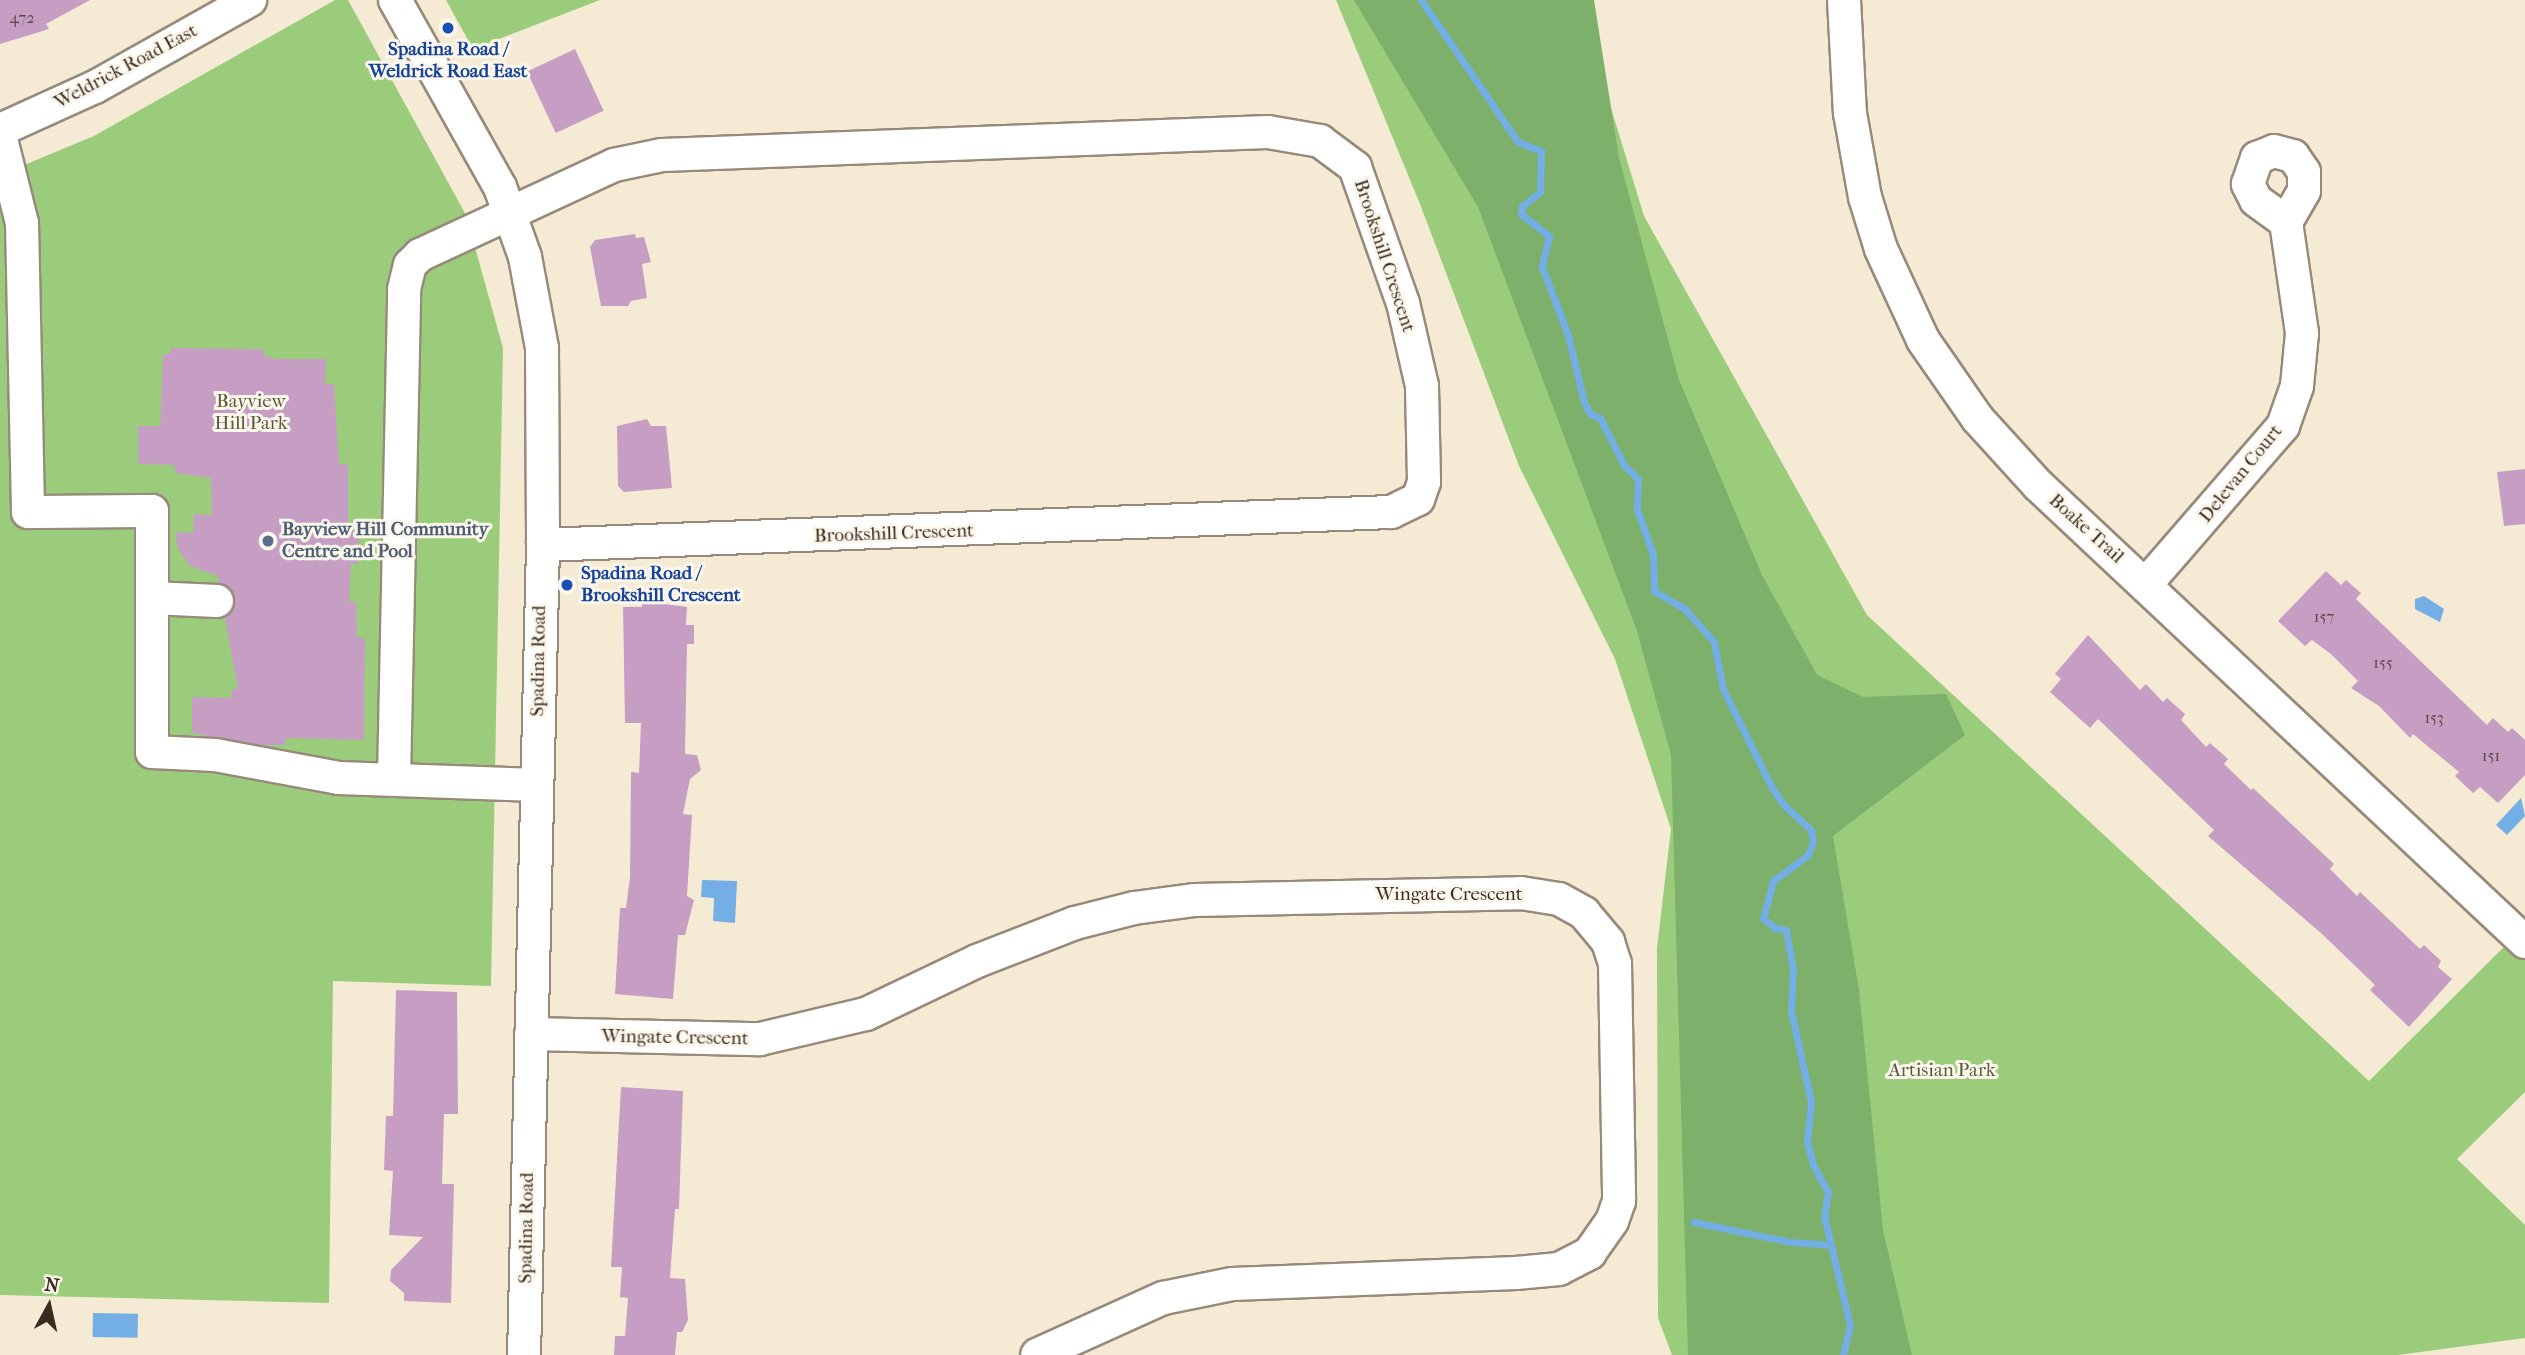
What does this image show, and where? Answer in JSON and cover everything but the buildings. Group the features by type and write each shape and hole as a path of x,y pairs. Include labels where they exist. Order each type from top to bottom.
{"street":[{"name":"Weldrick Road East","path":"0,132 95,87 250,0"},
{"name":"Spadina Road","path":"395,0 500,187 525,257 542,348 542,545 524,1355"},
{"name":"Boake Trail","path":"1844,0 1850,113 1865,197 1881,248 1923,340 1978,419 2038,485 2147,583 2525,942"},
{"path":"0,132 22,223 28,512 152,511 152,752 215,755 340,778 537,785"},
{"name":"Brookshill Crescent","path":"394,779 405,275 420,255 511,216 614,165 662,155 1297,134 1320,141 1354,167 1403,303 1422,386 1424,482 1418,499 1391,512 542,545"},
{"name":"Delevan Court","path":"2147,583 2283,426 2297,386 2302,333 2286,222"},
{"path":"152,598 217,601"},
{"name":"Wingate Crescent","path":"531,1034 760,1039 866,1014 977,961 1075,923 1134,908 1195,900 1521,893 1559,899 1584,913 1608,942 1615,964 1619,1201 1612,1221 1590,1253 1559,1269 1527,1272 1232,1284 1163,1298 1037,1355"}],"green space":[{"name":"Bayview Hill Park","path":"335,0 348,0 466,215 503,348 491,986 333,981 329,1303 0,1295 0,175 94,136"},
{"path":"446,0 600,0 473,49"},
{"name":"Artisian Park","path":"1336,0 1578,0 1644,216 1867,615 2369,1081 2517,934 2525,942 2525,1092 2457,1159 2525,1225 2525,1338 2398,1355 1672,1355 1658,1318 1657,948 1671,829 1615,659 1519,466 1420,204"},
{"path":"1354,0 1594,0 1619,158 1679,380 1762,575 1817,675 1863,697 1946,694 1965,735 1833,836 1859,990 1883,1230 1912,1355 1688,1355 1671,755 1637,631 1478,207"}],"water":[{"path":"2424,596 2444,609 2440,622 2415,609 2415,599"},
{"path":"2521,798 2525,816 2507,835 2496,825"},
{"path":"702,880 737,881 735,923 713,921 714,898 701,897"},
{"path":"93,1313 138,1314 138,1338 93,1337"}],"waterway":[{"path":"1421,0 1518,142 1541,151 1540,192 1522,206 1521,214 1549,236 1542,267 1568,335 1584,402 1590,414 1600,418 1624,465 1638,479 1637,509 1653,555 1654,591 1685,609 1714,642 1723,689 1771,786 1784,805 1811,830 1813,842 1808,855 1773,881 1763,918 1775,928 1786,930 1793,970 1791,1011 1811,1102 1807,1142 1813,1165 1828,1192 1824,1216 1850,1325 1843,1355"},
{"path":"1694,1222 1791,1242 1830,1245"}],"place":[{"name":"Spadina Road / Weldrick Road East","path":"448,28"},
{"name":"Bayview Hill Community Centre and Pool","path":"268,541"},
{"name":"Spadina Road / Brookshill Crescent","path":"567,585"}]}
